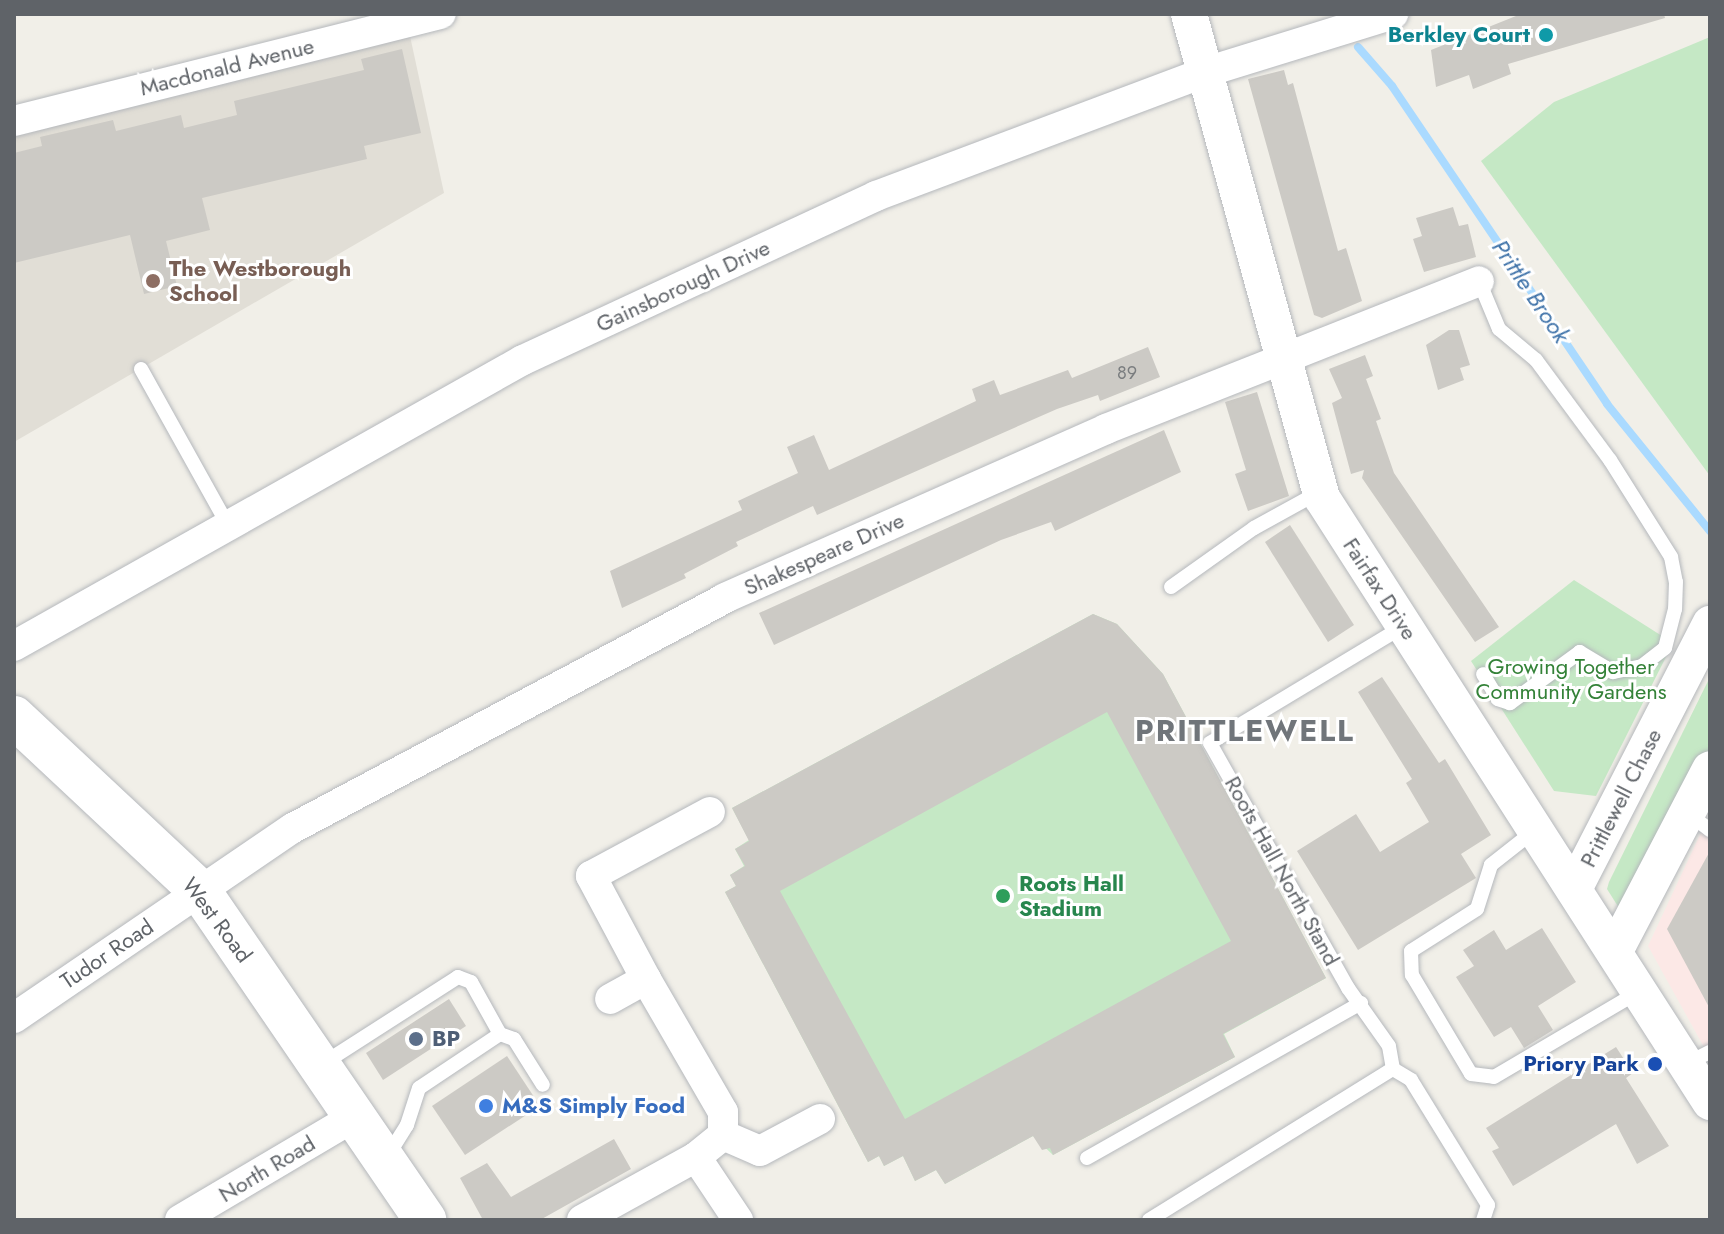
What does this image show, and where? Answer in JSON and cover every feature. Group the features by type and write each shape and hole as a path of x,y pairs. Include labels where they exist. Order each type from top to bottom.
{"main road":[{"name":"West Road","path":"14,717 200,891 425,1220"}],"street":[{"name":"Macdonald Avenue","path":"14,121 441,14"},
{"name":"Fairfax Drive","path":"1189,14 1321,491 1403,626 1541,834 1640,991 1698,1058 1710,1102"},
{"name":"Gainsborough Drive","path":"14,646 226,522 523,360 848,209 1206,72 1393,14"},
{"name":"Shakespeare Drive","path":"200,891 293,828 725,598 1284,356 1479,281"},
{"name":"Prittlewell Chase","path":"1575,887 1710,624"},
{"path":"1615,951 1699,822 1710,769"},
{"path":"710,812 591,876 723,1112 723,1135"},
{"path":"1541,834 1580,846 1600,839"},
{"name":"Tudor Road","path":"14,1018 200,891"},
{"path":"610,999 646,979"},
{"name":"North Road","path":"197,1216 354,1117"},
{"path":"723,1135 760,1151 820,1119"},
{"path":"582,1220 696,1157 723,1135"},
{"path":"696,1157 738,1220"}],"lane":[{"path":"1479,281 1499,329 1536,360 1610,460 1671,557 1676,582 1675,609 1665,648 1642,666 1613,672 1580,652 1510,703 1498,699 1483,674"},
{"path":"141,369 226,522"},
{"path":"1171,587 1254,528 1321,491"},
{"name":"Roots Hall North Stand","path":"1393,1069 1389,1046 1348,988 1210,743 1403,626"},
{"path":"1541,834 1491,865 1477,909 1411,951 1412,975 1471,1074 1494,1077 1640,991"},
{"path":"320,1066 458,977 471,982 500,1034 514,1039 543,1085"},
{"path":"1087,1158 1361,1003"},
{"path":"385,1161 407,1125 419,1088 500,1034"},
{"path":"1149,1220 1393,1069 1411,1080 1488,1205 1483,1220"}],"shaded area":[{"name":"The Westborough School","path":"410,36 444,193 14,442 14,134"},
{"path":"1705,824 1710,827 1710,1058 1648,946"}],"green space":[{"path":"1710,37 1710,476 1481,161 1554,102"},
{"name":"Growing Together Community Gardens","path":"1574,580 1673,643 1596,796 1554,791 1471,661"},
{"name":"Roots Hall Stadium","path":"1093,614 1117,624 1163,674 1326,978 1224,1034 1235,1057 1053,1155 1033,1136 945,1184 936,1170 915,1181 903,1156 884,1166 879,1156 868,1162 725,892 736,886 730,875 744,866 735,849 749,840 732,808"},
{"path":"1710,677 1710,747 1629,911 1619,908 1607,889 1609,882"}],"building":[{"path":"1521,14 1664,14 1665,18 1508,64 1511,74 1473,89 1469,75 1436,87 1431,50"},
{"path":"402,49 421,133 364,146 367,159 202,198 210,230 166,241 177,286 144,294 130,235 14,263 14,153 42,146 40,137 113,120 116,131 181,115 184,128 237,115 234,101 364,70 361,59"},
{"path":"1284,70 1288,85 1293,83 1338,251 1346,248 1362,301 1322,318 1314,315 1248,79"},
{"path":"1453,207 1459,226 1468,224 1476,257 1424,272 1413,239 1422,236 1416,218"},
{"path":"1449,330 1459,330 1470,365 1460,368 1464,380 1438,390 1426,345"},
{"path":"1148,347 1160,377 1100,401 1098,395 1057,409 817,515 813,506 736,542 738,546 684,574 686,578 622,608 610,571 742,510 738,501 798,473 787,447 814,435 829,470 976,401 972,389 994,380 1000,395 1068,370 1072,378"},
{"path":"1365,355 1373,376 1366,379 1381,419 1376,421 1394,473 1499,627 1475,642 1362,478 1364,470 1351,474 1332,403 1342,398 1329,369"},
{"path":"1257,392 1289,496 1248,511 1235,474 1246,470 1225,402"},
{"path":"1164,430 1181,472 1055,531 1051,522 1001,540 774,645 759,613"},
{"path":"1290,525 1354,625 1328,642 1265,542"},
{"path":"1093,614 1117,624 1163,674 1326,978 1223,1034 1235,1057 1053,1155 1050,1148 1042,1150 1033,1136 945,1184 936,1170 915,1181 903,1156 884,1166 879,1156 868,1162 725,892 736,886 730,875 745,866 735,849 749,841 732,808","holes":["1107,712 1231,941 905,1119 780,891"]},
{"path":"1382,677 1439,763 1445,759 1491,835 1461,854 1476,878 1358,950 1297,851 1356,814 1380,852 1429,822 1406,783 1412,779 1358,692"},
{"path":"1710,851 1710,1009 1667,929"},
{"path":"1542,928 1576,982 1538,1006 1553,1030 1524,1048 1511,1027 1494,1037 1456,977 1474,966 1463,950 1494,930 1506,950"},
{"name":"BP","path":"449,999 466,1026 383,1080 366,1053"},
{"path":"1616,1047 1633,1073 1626,1078 1669,1146 1637,1164 1616,1124 1513,1186 1492,1151 1499,1148 1486,1128"},
{"name":"M&S Simply Food","path":"507,1056 540,1106 465,1155 432,1106"},
{"path":"614,1139 631,1169 540,1220 483,1220 460,1178 487,1163 511,1197"}],"waterway":[{"name":"Prittle Brook","path":"1358,47 1392,86 1607,404 1710,531"}],"place":[{"name":"Berkley Court","path":"1546,35"},
{"name":"The Westborough School","path":"153,281"},
{"name":"Roots Hall Stadium","path":"1003,896"},
{"name":"BP","path":"416,1039"},
{"name":"Priory Park","path":"1655,1064"},
{"name":"M&S Simply Food","path":"486,1106"}],"district":[{"name":"PRITTLEWELL","path":"1245,731"}]}
